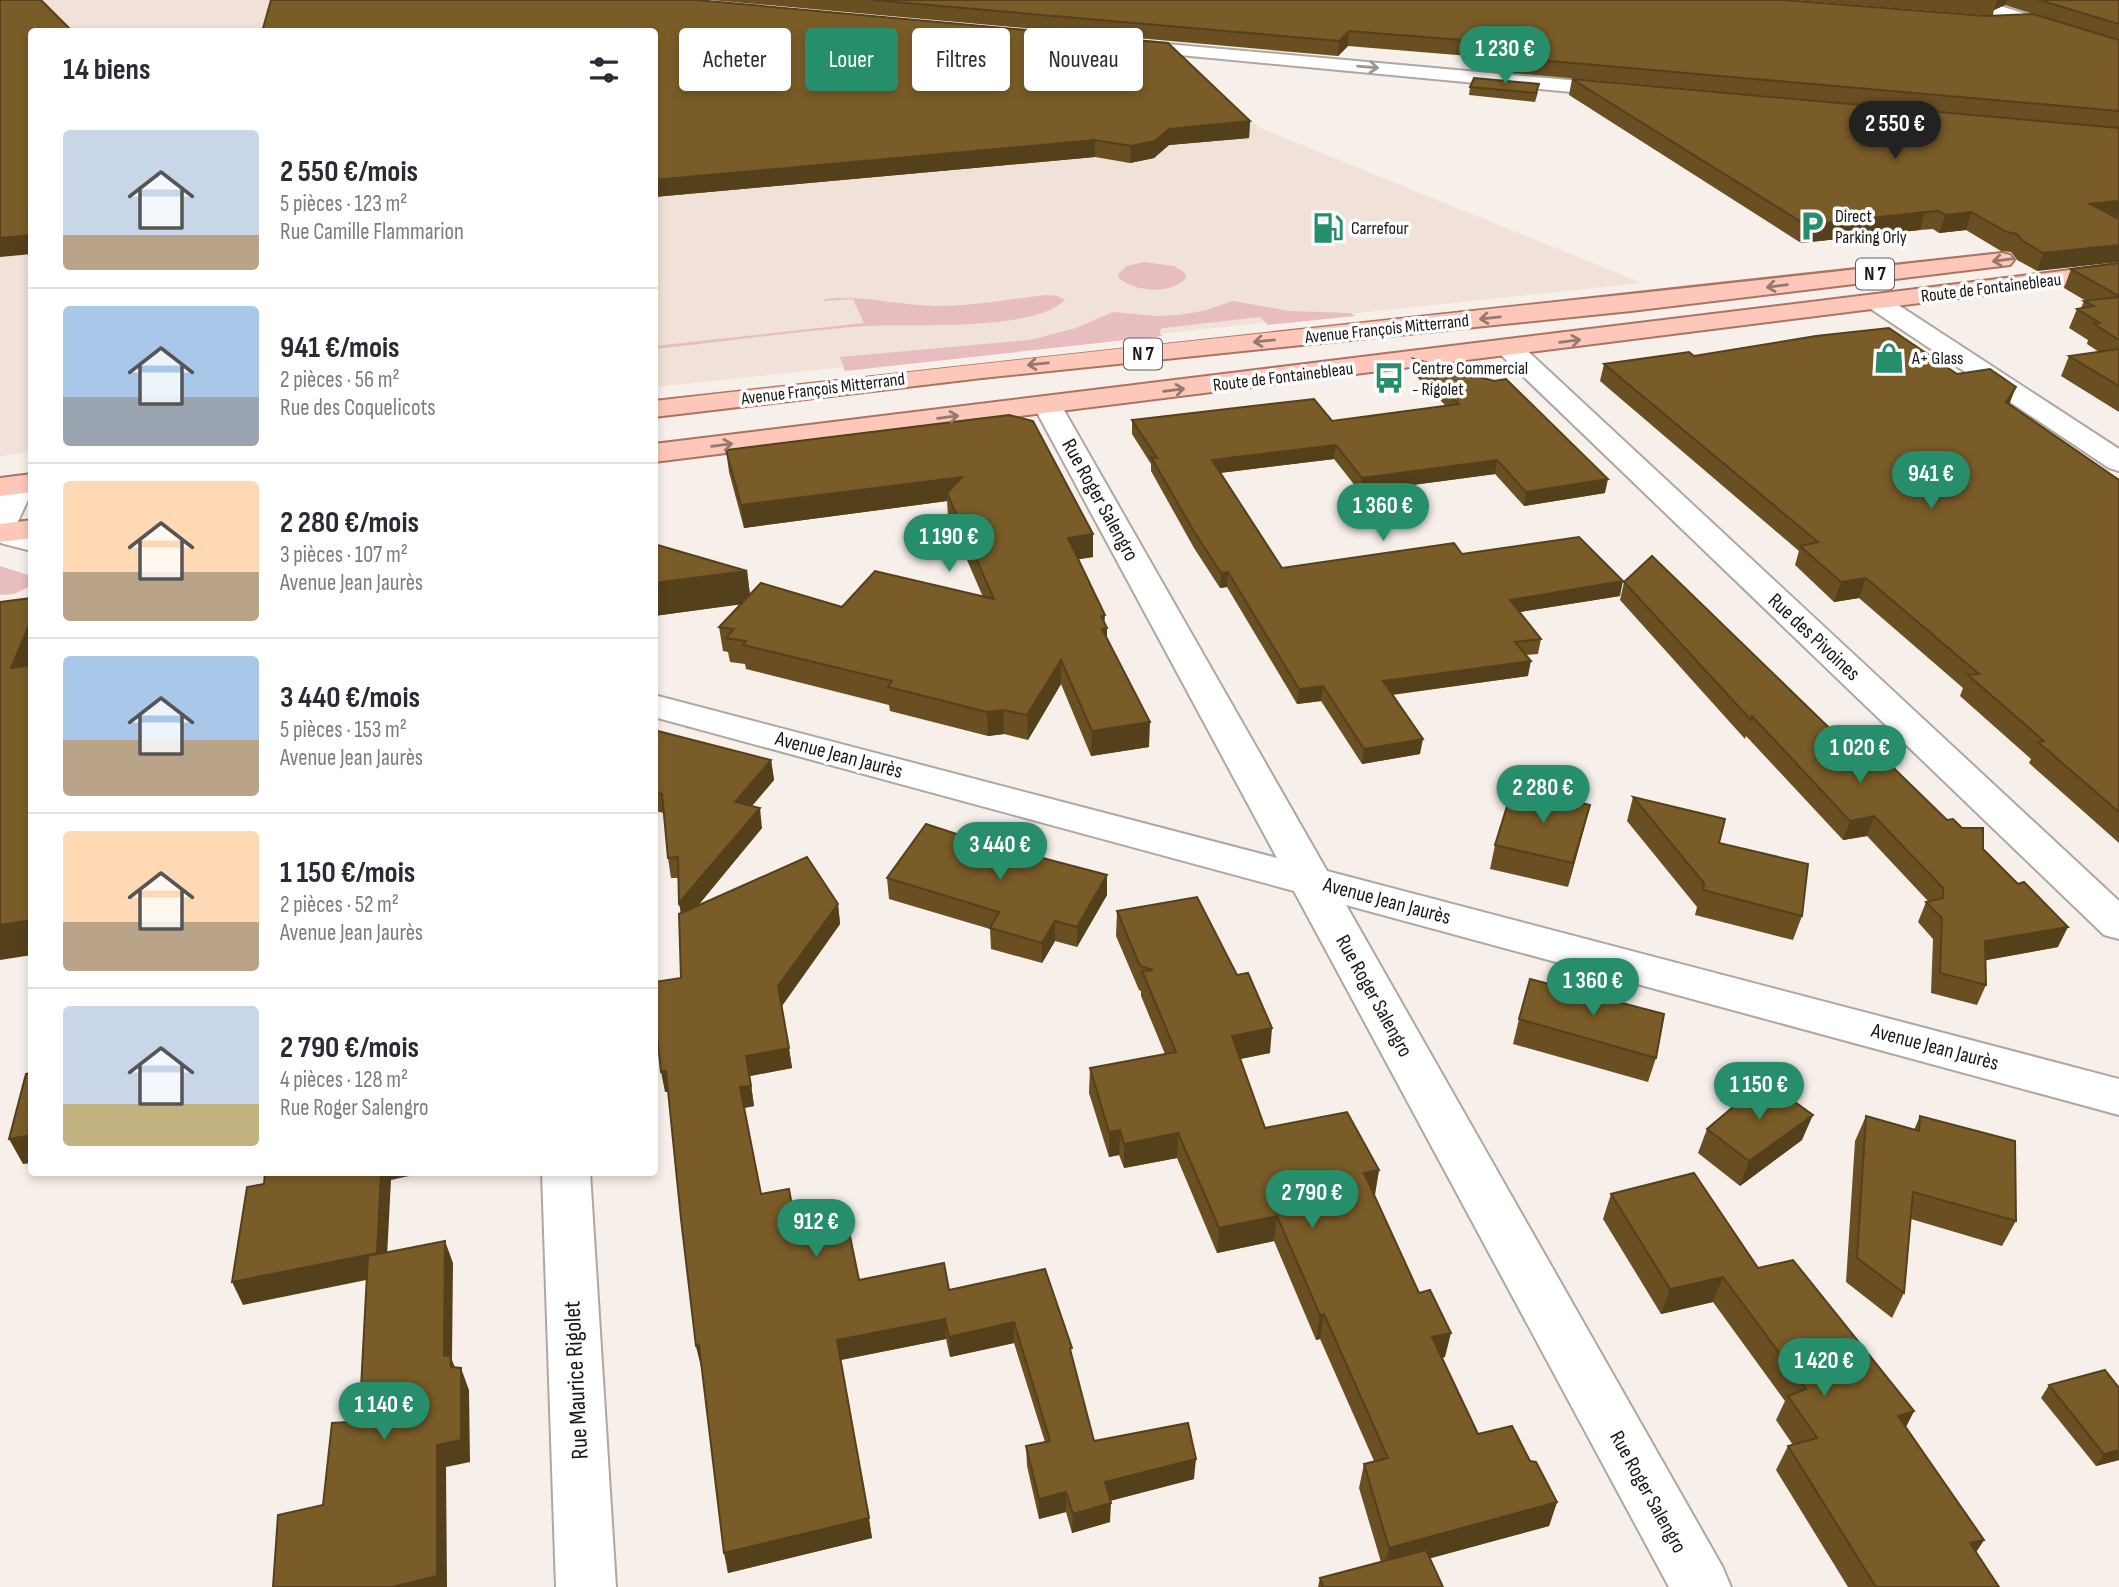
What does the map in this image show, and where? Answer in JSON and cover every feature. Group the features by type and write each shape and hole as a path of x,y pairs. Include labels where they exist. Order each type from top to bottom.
{"main road":[{"name":"Avenue François Mitterrand","path":"658,409 982,370 1631,303 2029,257"},
{"name":"Route de Fontainebleau","path":"658,453 1510,349 2119,271"},
{"path":"0,534 28,530"}],"street":[{"path":"1963,0 2119,49"},
{"path":"1969,22 2029,21"},
{"path":"1143,47 1638,92"},
{"path":"1877,302 2119,462"},
{"name":"Rue des Pivoines","path":"1510,349 2119,925"},
{"name":"Rue Roger Salengro","path":"1047,405 1701,1587"},
{"path":"0,528 17,485"},
{"path":"0,534 28,541"},
{"name":"Avenue Jean Jaurès","path":"658,707 2119,1097"},
{"name":"Rue Maurice Rigolet","path":"566,1176 586,1587"}],"shaded area":[{"path":"0,0 578,0 880,28 805,28 805,91 898,91 898,30 912,31 912,91 1010,91 1010,40 1024,41 1024,91 1143,91 1143,52 1183,56 1258,127 1642,283 658,387 658,28 28,28 28,452 0,456"},
{"path":"1144,262 1174,266 1185,273 1186,278 1172,287 1153,290 1134,286 1119,278 1118,274 1127,266"},
{"path":"1047,295 1065,300 1048,311 995,322 851,327 658,349 658,346 864,323 853,299 823,301 826,299 853,298 948,306"},
{"path":"1233,301 1289,311 1351,313 1355,316 1268,325 1260,317 1163,328 1159,331 1162,336 845,371 840,357 1030,340 1076,328 1113,312 1179,315 1203,311"},
{"path":"0,566 28,575 28,587 14,594 0,595"}],"building":[{"path":"0,0 41,0 69,28 28,28 28,235 0,238"},
{"path":"271,0 697,0 1004,28 912,28 912,91 1010,91 1010,29 1024,30 1024,91 1143,91 1143,41 1168,43 1250,121 1169,129 1155,141 1131,146 1095,140 658,180 658,28 263,28"},
{"path":"872,0 1784,0 1986,16 2033,14 2119,40 2119,111 1481,55 1486,42 1349,31 1339,41"},
{"path":"2039,0 2119,0 2119,24"},
{"path":"1474,78 1539,84 1536,93 1470,87"},
{"path":"1572,79 2119,128 2119,201 2090,204 2119,219 2119,245 2043,253 2023,241 2017,234 2007,232 1971,212 1945,215 1939,211 1925,212 1806,225"},
{"path":"2119,263 2119,296 2071,269"},
{"path":"2119,297 2119,340 2094,324 2100,323 2077,309 2094,306 2084,301"},
{"path":"1889,328 1957,374 1990,369 2016,387 2006,402 2119,480 2119,812 2038,742 2044,741 1968,675 1979,674 1866,578 1841,582 1800,546 1818,542 1604,364 1689,352 1694,356 1816,336"},
{"path":"2119,349 2119,386 2069,356"},
{"path":"1414,359 1494,381 1506,379 1608,479 1526,492 1497,460 1362,478 1336,445 1212,460 1282,568 1454,543 1462,554 1579,537 1623,581 1510,600 1541,639 1515,642 1531,661 1383,681 1423,739 1364,749 1323,686 1299,689 1228,572 1221,573 1195,533 1151,457 1157,458 1132,420 1314,399 1332,421 1459,404"},
{"path":"1009,415 1033,421 1093,534 1068,538 1105,615 1101,616 1107,628 1102,629 1150,722 1092,731 1061,660 1027,715 1003,710 987,712 888,687 892,681 743,645 746,641 726,638 734,629 719,627 761,583 842,607 875,571 994,599 947,493 962,477 741,505 726,450"},
{"path":"658,545 747,571 658,582"},
{"path":"1652,556 1853,751 1872,747 1947,820 1953,819 1962,828 1983,828 1983,849 2018,884 2024,882 2068,927 1985,941 1986,985 1940,973 1942,918 1926,902 1943,898 1943,888 1874,816 1850,821 1752,716 1751,720 1624,582"},
{"path":"28,598 28,628 11,668 28,666 28,921 0,925 0,602"},
{"path":"658,731 771,760 735,802 760,808 679,903 678,857 668,858 662,794 658,793"},
{"path":"1513,787 1590,805 1573,863 1495,845"},
{"path":"1633,797 1725,819 1719,843 1808,864 1802,916 1703,890 1704,883"},
{"path":"926,824 978,841 1107,875 1077,927 1055,921 1042,943 990,928 999,912 887,878"},
{"path":"807,857 838,904 778,986 789,1048 746,1056 751,1086 740,1087 761,1194 789,1189 795,1223 845,1212 859,1280 944,1263 949,1290 1045,1269 1072,1348 1070,1349 1094,1441 1188,1423 1196,1459 1105,1482 1111,1503 1073,1514 1066,1492 1039,1499 1026,1446 1050,1441 1014,1322 949,1337 945,1319 837,1340 869,1518 724,1553 699,1345 696,1346 666,1071 661,1072 658,1044 658,981 681,978 679,914"},
{"path":"1197,897 1237,975 1248,973 1272,1028 1232,1036 1265,1128 1347,1112 1379,1170 1364,1173 1419,1293 1430,1290 1451,1333 1432,1337 1478,1434 1512,1426 1530,1461 1536,1462 1557,1502 1389,1548 1364,1464 1388,1458 1324,1314 1320,1315 1277,1216 1219,1228 1178,1133 1124,1144 1120,1130 1109,1132 1090,1068 1176,1052 1142,971 1153,970 1140,966 1117,911"},
{"path":"1530,979 1664,1014 1656,1058 1519,1019"},
{"path":"26,1074 28,1136 9,1139"},
{"path":"1771,1085 1813,1115 1749,1161 1707,1129 1746,1096 1749,1098"},
{"path":"1866,1116 1919,1131 1920,1116 2015,1141 2016,1221 1913,1192 1904,1293 1857,1258"},
{"path":"1694,1173 1758,1268 1793,1260 1914,1411 1898,1416 1984,1540 1970,1543 1999,1587 1876,1587 1788,1446 1817,1438 1788,1396 1806,1389 1723,1277 1670,1289 1611,1194"},
{"path":"265,1176 381,1176 377,1253 232,1282 247,1187 264,1184"},
{"path":"445,1241 444,1356 450,1355 451,1367 461,1368 461,1440 437,1445 437,1576 392,1587 273,1587 278,1515 323,1505 332,1423 349,1422 352,1389 361,1388 368,1256"},
{"path":"2105,1370 2119,1388 2119,1450 2104,1454 2049,1385"},
{"path":"1426,1550 1443,1587 1323,1587 1320,1578"}],"place":[{"name":"Direct Parking Orly","path":"1812,226"},
{"name":"Carrefour","path":"1328,228"},
{"name":"A+ Glass","path":"1889,358"},
{"name":"Centre Commercial - Rigolet","path":"1389,378"}]}
